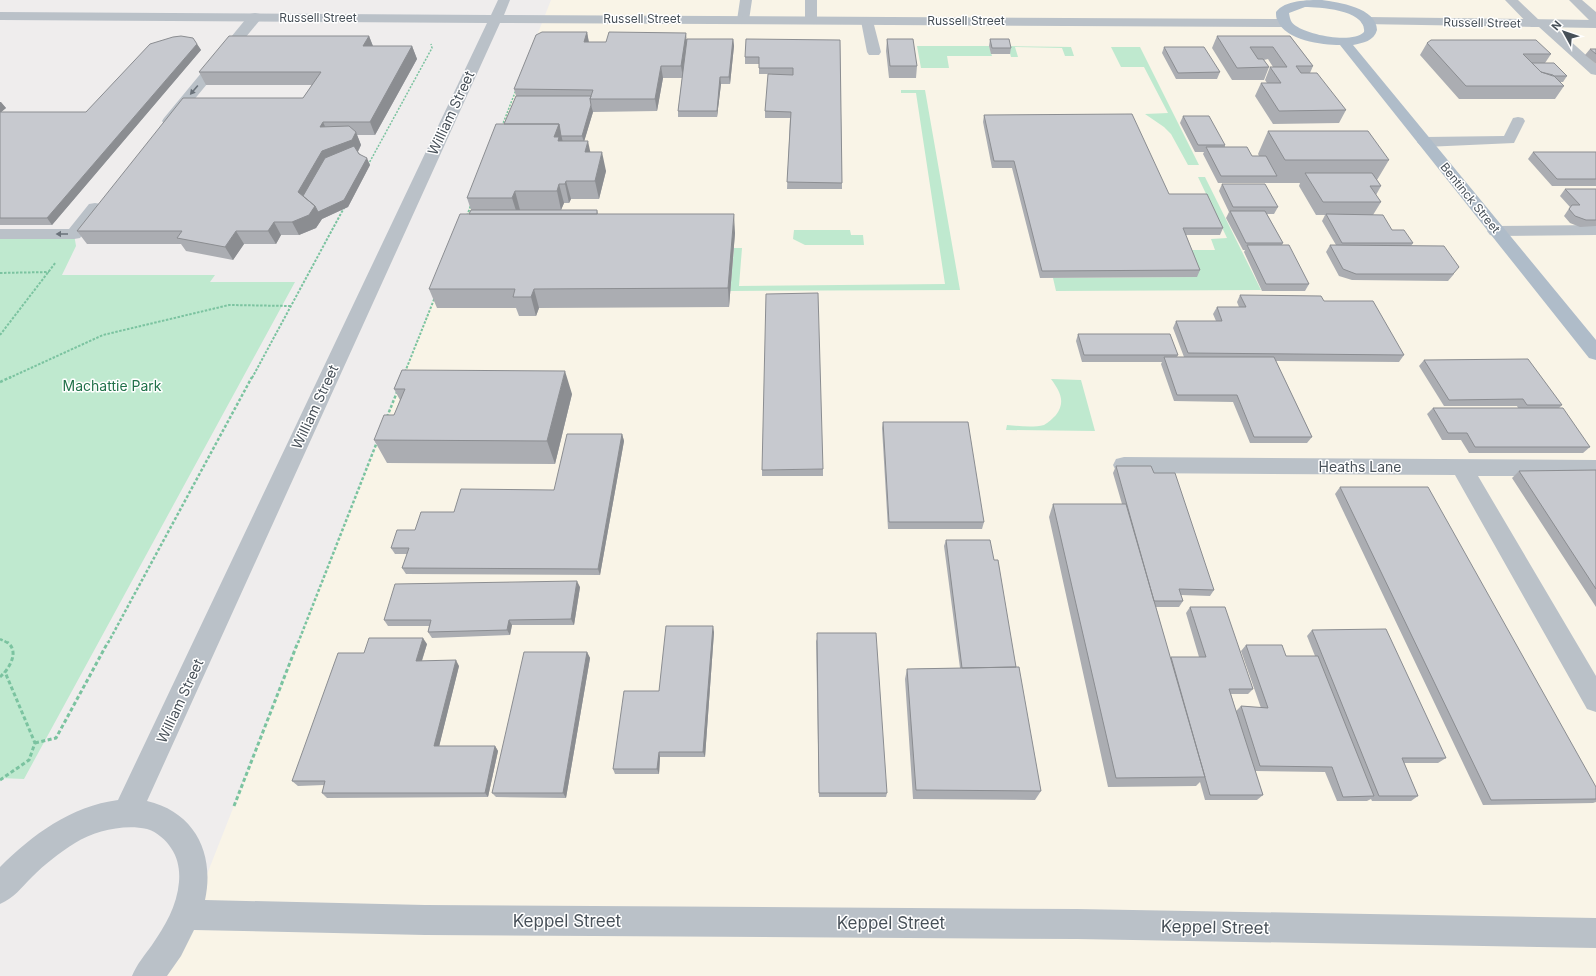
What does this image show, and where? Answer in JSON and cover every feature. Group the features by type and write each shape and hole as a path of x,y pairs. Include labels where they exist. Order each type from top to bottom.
{"main road":[{"path":"1292,2 1331,3 1359,15 1367,21 1371,27 1371,33 1366,37 1344,42 1322,40 1303,35 1284,23 1282,12 1292,2"},
{"name":"Bentinck Street","path":"1344,42 1596,353"}],"street":[{"name":"William Street","path":"127,813 504,0"},
{"path":"743,20 746,0"},
{"path":"811,0 811,20"},
{"path":"1511,0 1596,71"},
{"path":"1575,0 1596,19"},
{"name":"Russell Street","path":"0,16 1284,23"},
{"path":"160,132 255,17"},
{"path":"867,21 874,52"},
{"name":"Russell Street","path":"1367,21 1596,24"},
{"path":"1425,142 1509,140 1518,121"},
{"path":"0,234 74,234 104,198"},
{"path":"1496,231 1596,230"},
{"name":"Heaths Lane","path":"1124,465 1596,468"},
{"path":"1462,468 1596,700"},
{"path":"0,889 22,864 56,837 92,820 127,813 151,816 171,825 185,840 193,862 194,887 186,915 171,945 148,976"},
{"name":"Keppel Street","path":"186,915 425,920 1077,924 1596,933"}],"path":[{"path":"367,166 432,48 430,43 426,43"},
{"path":"500,130 517,87"},
{"path":"35,743 56,738 348,201"},
{"path":"466,218 471,203"},
{"path":"0,335 50,272 74,234"},
{"path":"0,273 50,272"},
{"path":"402,378 437,291"},
{"path":"0,382 103,335 229,305 291,306"},
{"path":"385,422 400,386"},
{"path":"234,806 379,437"},
{"path":"0,639 6,640 12,645 14,653 12,662 0,677"},
{"path":"0,780 29,760 35,743 5,672"}],"shaded area":[{"path":"551,0 1596,0 1596,976 167,976"}],"green space":[{"path":"917,46 989,46 992,56 947,56 949,68 921,68"},
{"path":"1008,46 1071,47 1074,56 1065,56 1062,48 1015,47 1018,57 1011,57"},
{"path":"1111,47 1140,47 1199,165 1188,165 1171,134 1164,127 1145,114 1168,113 1144,67 1121,67"},
{"path":"901,90 925,90 960,290 730,291 734,248 742,248 739,286 945,284 916,93 901,93"},
{"path":"1198,177 1205,177 1261,290 1056,291 1053,278 1197,277 1186,250 1215,250 1211,239 1227,238"},
{"path":"794,230 850,230 851,235 863,235 864,245 805,245 793,239"},
{"name":"Machattie Park","path":"0,234 74,234 76,246 62,275 215,275 210,282 295,282 24,779 0,778"},
{"path":"1051,379 1081,380 1095,431 1006,430 1007,425 1031,427 1044,425 1056,415 1061,406 1061,397"}],"building":[{"path":"542,32 587,32 584,42 606,42 609,32 686,33 681,66 661,66 655,99 590,99 593,90 514,89 536,35"},
{"path":"181,36 193,38 197,44 47,218 0,218 0,112 86,112 150,44"},
{"path":"229,36 369,36 363,46 412,46 370,122 323,122 320,127 349,126 356,132 352,140 322,151 298,192 315,206 309,215 292,222 274,222 268,231 236,231 225,247 177,238 182,231 77,231 183,98 303,98 321,72 199,72"},
{"path":"1217,36 1290,36 1313,66 1296,66 1301,73 1317,73 1346,110 1279,111 1261,83 1281,83 1270,67 1287,67 1273,47 1250,47 1258,59 1263,59 1269,67 1237,68"},
{"path":"687,39 733,39 729,77 720,77 717,111 678,111"},
{"path":"746,39 840,40 842,183 787,182 791,112 765,111 768,74 793,75 793,68 759,68 759,57 745,57"},
{"path":"887,39 913,39 917,66 890,66"},
{"path":"990,39 1009,39 1011,48 992,48"},
{"path":"1431,40 1536,40 1551,54 1523,54 1541,72 1553,75 1564,86 1466,86 1427,43"},
{"path":"1164,47 1204,47 1220,72 1178,73"},
{"path":"1590,49 1596,49 1596,54"},
{"path":"1532,63 1554,63 1567,76 1553,76 1541,72"},
{"path":"516,96 591,96 591,105 582,136 561,136 559,124 504,124"},
{"path":"1132,114 1169,194 1207,194 1223,228 1183,228 1200,270 1042,271 1014,161 994,161 984,115"},
{"path":"1183,116 1209,116 1225,145 1198,145"},
{"path":"496,124 559,124 554,137 559,137 558,141 588,141 585,152 602,152 595,181 566,181 565,184 559,184 557,191 515,191 512,198 467,198"},
{"path":"1268,131 1368,131 1389,160 1285,160"},
{"path":"354,146 359,154 367,158 344,200 318,212 315,206 303,196 325,158"},
{"path":"1206,147 1247,147 1252,156 1266,156 1277,176 1221,176"},
{"path":"1533,152 1596,152 1596,179 1557,179"},
{"path":"1305,173 1372,173 1381,186 1370,186 1381,202 1323,202"},
{"path":"1222,184 1265,184 1278,207 1233,207"},
{"path":"1565,189 1596,189 1596,220 1586,220 1575,216 1569,209 1572,205 1580,205"},
{"path":"471,210 597,210 597,214 469,214"},
{"path":"1230,211 1265,211 1283,243 1246,243"},
{"path":"460,214 734,214 728,288 534,289 531,297 513,297 515,289 429,289"},
{"path":"1326,214 1383,215 1392,230 1404,230 1413,243 1342,243"},
{"path":"1247,245 1289,245 1309,284 1266,284"},
{"path":"1330,245 1444,246 1459,267 1453,274 1356,274 1343,269"},
{"path":"818,293 823,469 762,470 766,294"},
{"path":"1240,295 1321,296 1324,301 1373,301 1404,355 1188,353 1176,321 1222,321 1217,307 1246,307"},
{"path":"1078,334 1170,334 1178,355 1084,355"},
{"path":"1164,357 1274,357 1312,437 1254,437 1237,395 1177,395"},
{"path":"1528,359 1562,405 1527,405 1523,399 1449,400 1424,360"},
{"path":"402,370 565,371 547,441 374,440 384,415 394,415 405,389 394,389"},
{"path":"1433,408 1563,408 1590,447 1475,447 1467,433 1448,433"},
{"path":"883,422 968,422 984,522 889,522"},
{"path":"567,434 622,434 598,569 402,568 409,548 391,548 397,530 415,530 421,512 454,512 461,489 554,490"},
{"path":"1116,466 1151,466 1154,473 1175,473 1214,590 1179,589 1183,601 1154,601"},
{"path":"1596,470 1596,589 1519,471"},
{"path":"1340,487 1428,487 1596,787 1596,799 1491,800"},
{"path":"1053,504 1126,504 1205,777 1116,778"},
{"path":"946,540 990,540 994,560 998,560 1016,667 962,668"},
{"path":"577,581 571,619 509,620 507,630 428,632 431,620 384,620 395,584"},
{"path":"1190,607 1225,607 1253,689 1229,689 1263,795 1210,795 1171,657 1206,657"},
{"path":"666,626 713,626 703,752 659,752 657,769 613,769 624,691 659,691"},
{"path":"1386,629 1446,758 1402,758 1418,796 1379,796 1312,630"},
{"path":"817,633 876,633 887,793 819,793"},
{"path":"369,638 423,638 416,661 456,660 434,746 495,746 485,793 322,793 325,781 292,781 338,653 364,653"},
{"path":"1246,645 1282,645 1286,656 1318,656 1374,796 1343,797 1332,767 1260,766 1241,706 1268,708"},
{"path":"524,652 587,652 563,793 492,793"},
{"path":"1019,667 1041,791 916,790 907,669"}]}
